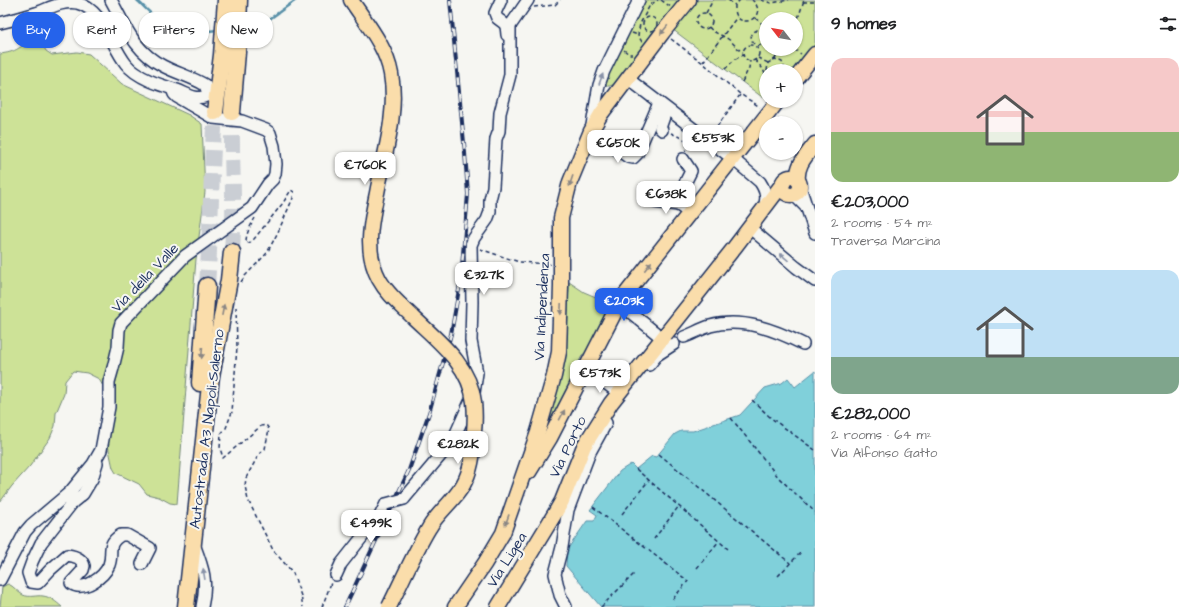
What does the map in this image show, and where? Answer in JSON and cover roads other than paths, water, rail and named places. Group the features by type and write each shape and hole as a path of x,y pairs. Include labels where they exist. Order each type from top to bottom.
{"highway":[{"path":"226,0 226,82 232,112"},
{"path":"214,112 237,52 239,0"},
{"name":"Autostrada A3 Napoli-Salerno","path":"206,375 229,280 232,252"},
{"name":"Autostrada A3 Napoli-Salerno","path":"186,607 206,375 207,286"},
{"name":"Autostrada A3 Napoli-Salerno","path":"175,607 191,536"}],"main road":[{"path":"351,0 380,44 387,59 393,88 390,125 370,226 370,252 379,279 388,291 451,354 461,367 467,378 474,402 474,449 470,469 456,496 430,526 389,607"},
{"name":"Via Indipendenza","path":"544,435 559,352 561,218 570,182 591,131 601,114 603,100 627,78 662,32 689,0"},
{"path":"803,69 815,54"},
{"path":"455,607 500,538 520,483 533,468 544,435 589,364 617,306 685,209 732,159 773,108"},
{"path":"790,189 798,176 799,166 815,144"},
{"name":"Via Porto","path":"545,532 562,500 584,446 618,393 668,341 762,211 775,199 784,195 790,189"},
{"name":"Via Ligea","path":"498,607 545,532"}],"street":[{"path":"0,23 68,3 82,5 97,17 109,34 126,64 140,75 172,89 198,98 206,96 208,93 205,85 162,66 141,51 133,40 111,0"},
{"path":"501,0 495,13 497,18 504,22 506,26 508,63 510,67"},
{"path":"603,100 599,85 604,71 639,0"},
{"path":"336,575 341,564 358,541 369,529 375,526 386,504 404,499 452,442 471,403 477,373 471,340 471,246 474,238 487,220 490,212 496,140 499,131 500,113 510,76 510,26 526,3"},
{"path":"627,78 760,182 766,196 765,205 762,211"},
{"name":"Via della Valle","path":"0,580 25,532 31,525 70,492 99,454 103,443 108,412 108,382 114,368 121,322 185,256 252,208 268,184 274,179 276,174 274,146 270,133 242,121 212,117 177,97 172,89"},
{"path":"660,104 652,126 655,128 662,113 665,114 660,128 664,130"},
{"path":"591,131 628,157 633,158 638,151 660,104"},
{"path":"680,179 684,172 686,163 691,171 679,200 685,209"},
{"path":"760,182 790,189 811,212 815,233"},
{"path":"655,202 685,209"},
{"path":"750,228 815,281"},
{"path":"630,312 668,341"},
{"path":"684,337 710,326 740,324 769,329 803,344"},
{"path":"566,607 560,594 555,574 562,547 568,510 590,452 604,426 617,405 655,353"},
{"path":"596,376 618,393"},
{"path":"99,454 92,479 83,494 73,502 41,543 28,573 31,582 38,584 50,570 67,555 75,556 80,559 84,566 83,570 71,583 76,586 95,581 106,570 109,564 112,543 121,535 127,535 150,548 142,564"},
{"path":"191,536 205,573 205,588 202,607"}],"water":[{"path":"815,371 815,607 601,607 566,566 567,550 587,521 594,521 597,515 590,510 620,471 631,464 636,469 652,456 656,457 675,434 681,431 693,431 740,415 765,388 782,383 788,378 795,387"}],"waterway":[{"path":"137,0 164,24 176,30 183,32 217,30"},
{"path":"273,17 296,0"}],"tunnel":[{"path":"207,286 215,112"},
{"path":"232,112 232,252"}],"railway":[{"path":"345,607 409,470 429,413 451,334 461,278 468,194 450,0"}]}
